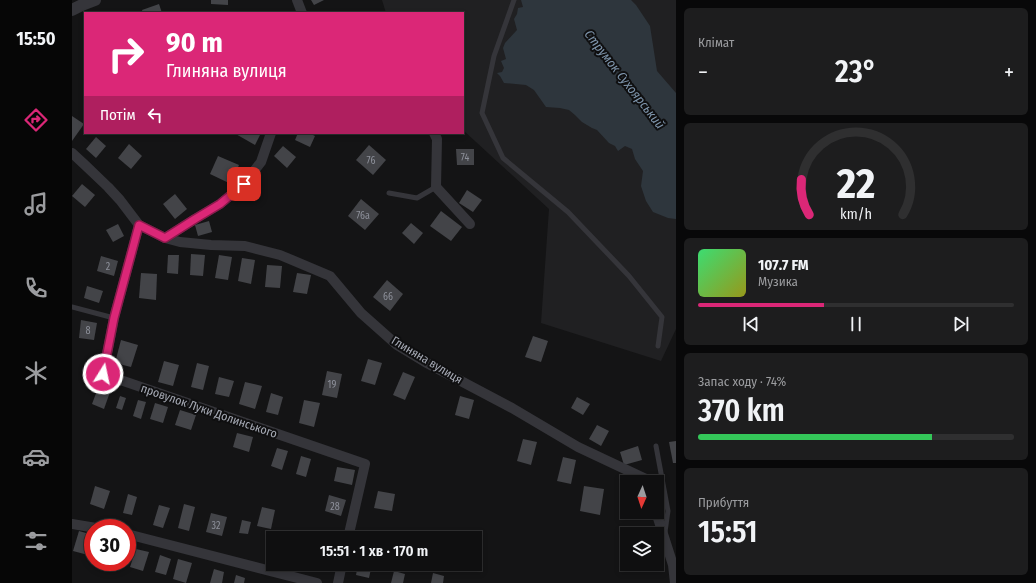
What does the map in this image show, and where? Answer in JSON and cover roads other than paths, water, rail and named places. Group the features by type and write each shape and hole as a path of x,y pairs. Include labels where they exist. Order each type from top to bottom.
{"street":[{"path":"72,10 95,0"},
{"path":"297,0 302,12"},
{"path":"165,238 220,204 244,184 261,162 271,134"},
{"path":"434,134 437,139 436,187 470,224"},
{"name":"Глиняна вулиця","path":"72,154 108,187 139,225 165,238 180,242 245,246 280,255 330,276 361,313 397,345 425,362 512,408 578,447 638,475"},
{"name":"провулок Луки Долинського","path":"139,225 114,318 103,374 365,464 350,531"},
{"path":"72,524 84,526"},
{"path":"136,536 317,583"},
{"path":"664,537 674,569 675,583"},
{"path":"338,583 341,571"}],"lane":[{"path":"514,0 494,56 482,113 503,158 568,212 629,276 662,317 658,346"},
{"path":"389,194 417,198 436,187"},
{"path":"72,307 114,318"},
{"path":"656,446 668,511 664,537"}],"water":[{"name":"Струмок Сухоярський","path":"521,0 631,0 636,5 650,26 657,71 676,93 676,219 668,218 653,212 646,201 641,186 643,171 635,159 632,149 625,146 618,151 615,146 609,143 597,130 582,122 569,110 546,107 534,90 526,85 504,83 497,73 502,72 504,68 501,61 506,59 503,48 505,43 517,30 514,19 518,8 523,7"}]}
